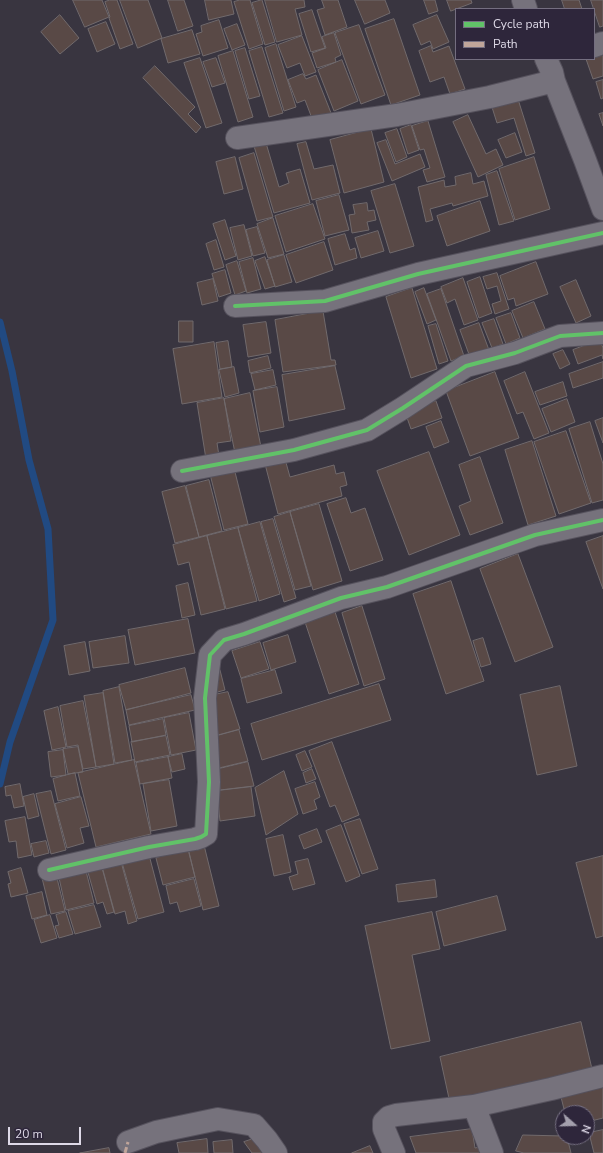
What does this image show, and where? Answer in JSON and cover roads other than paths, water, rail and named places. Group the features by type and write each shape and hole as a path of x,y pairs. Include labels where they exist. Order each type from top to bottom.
{"street":[{"path":"237,138 397,115 490,97 553,68 603,209"},
{"path":"235,306 325,301 418,274 603,233"},
{"path":"182,471 294,450 366,430 403,408 466,366 516,353 560,336 603,333"},
{"path":"49,870 149,847 195,839 206,834 209,782 205,698 210,655 224,640 341,598 388,587 535,535 603,520"},
{"path":"394,1153 384,1129 384,1122 389,1117 474,1106 603,1076"},
{"path":"474,1106 492,1153"},
{"path":"128,1142 156,1132 218,1119 254,1125 276,1153"}],"waterway":[{"path":"0,322 12,371 29,460 48,529 53,620 10,742 0,784"}]}
